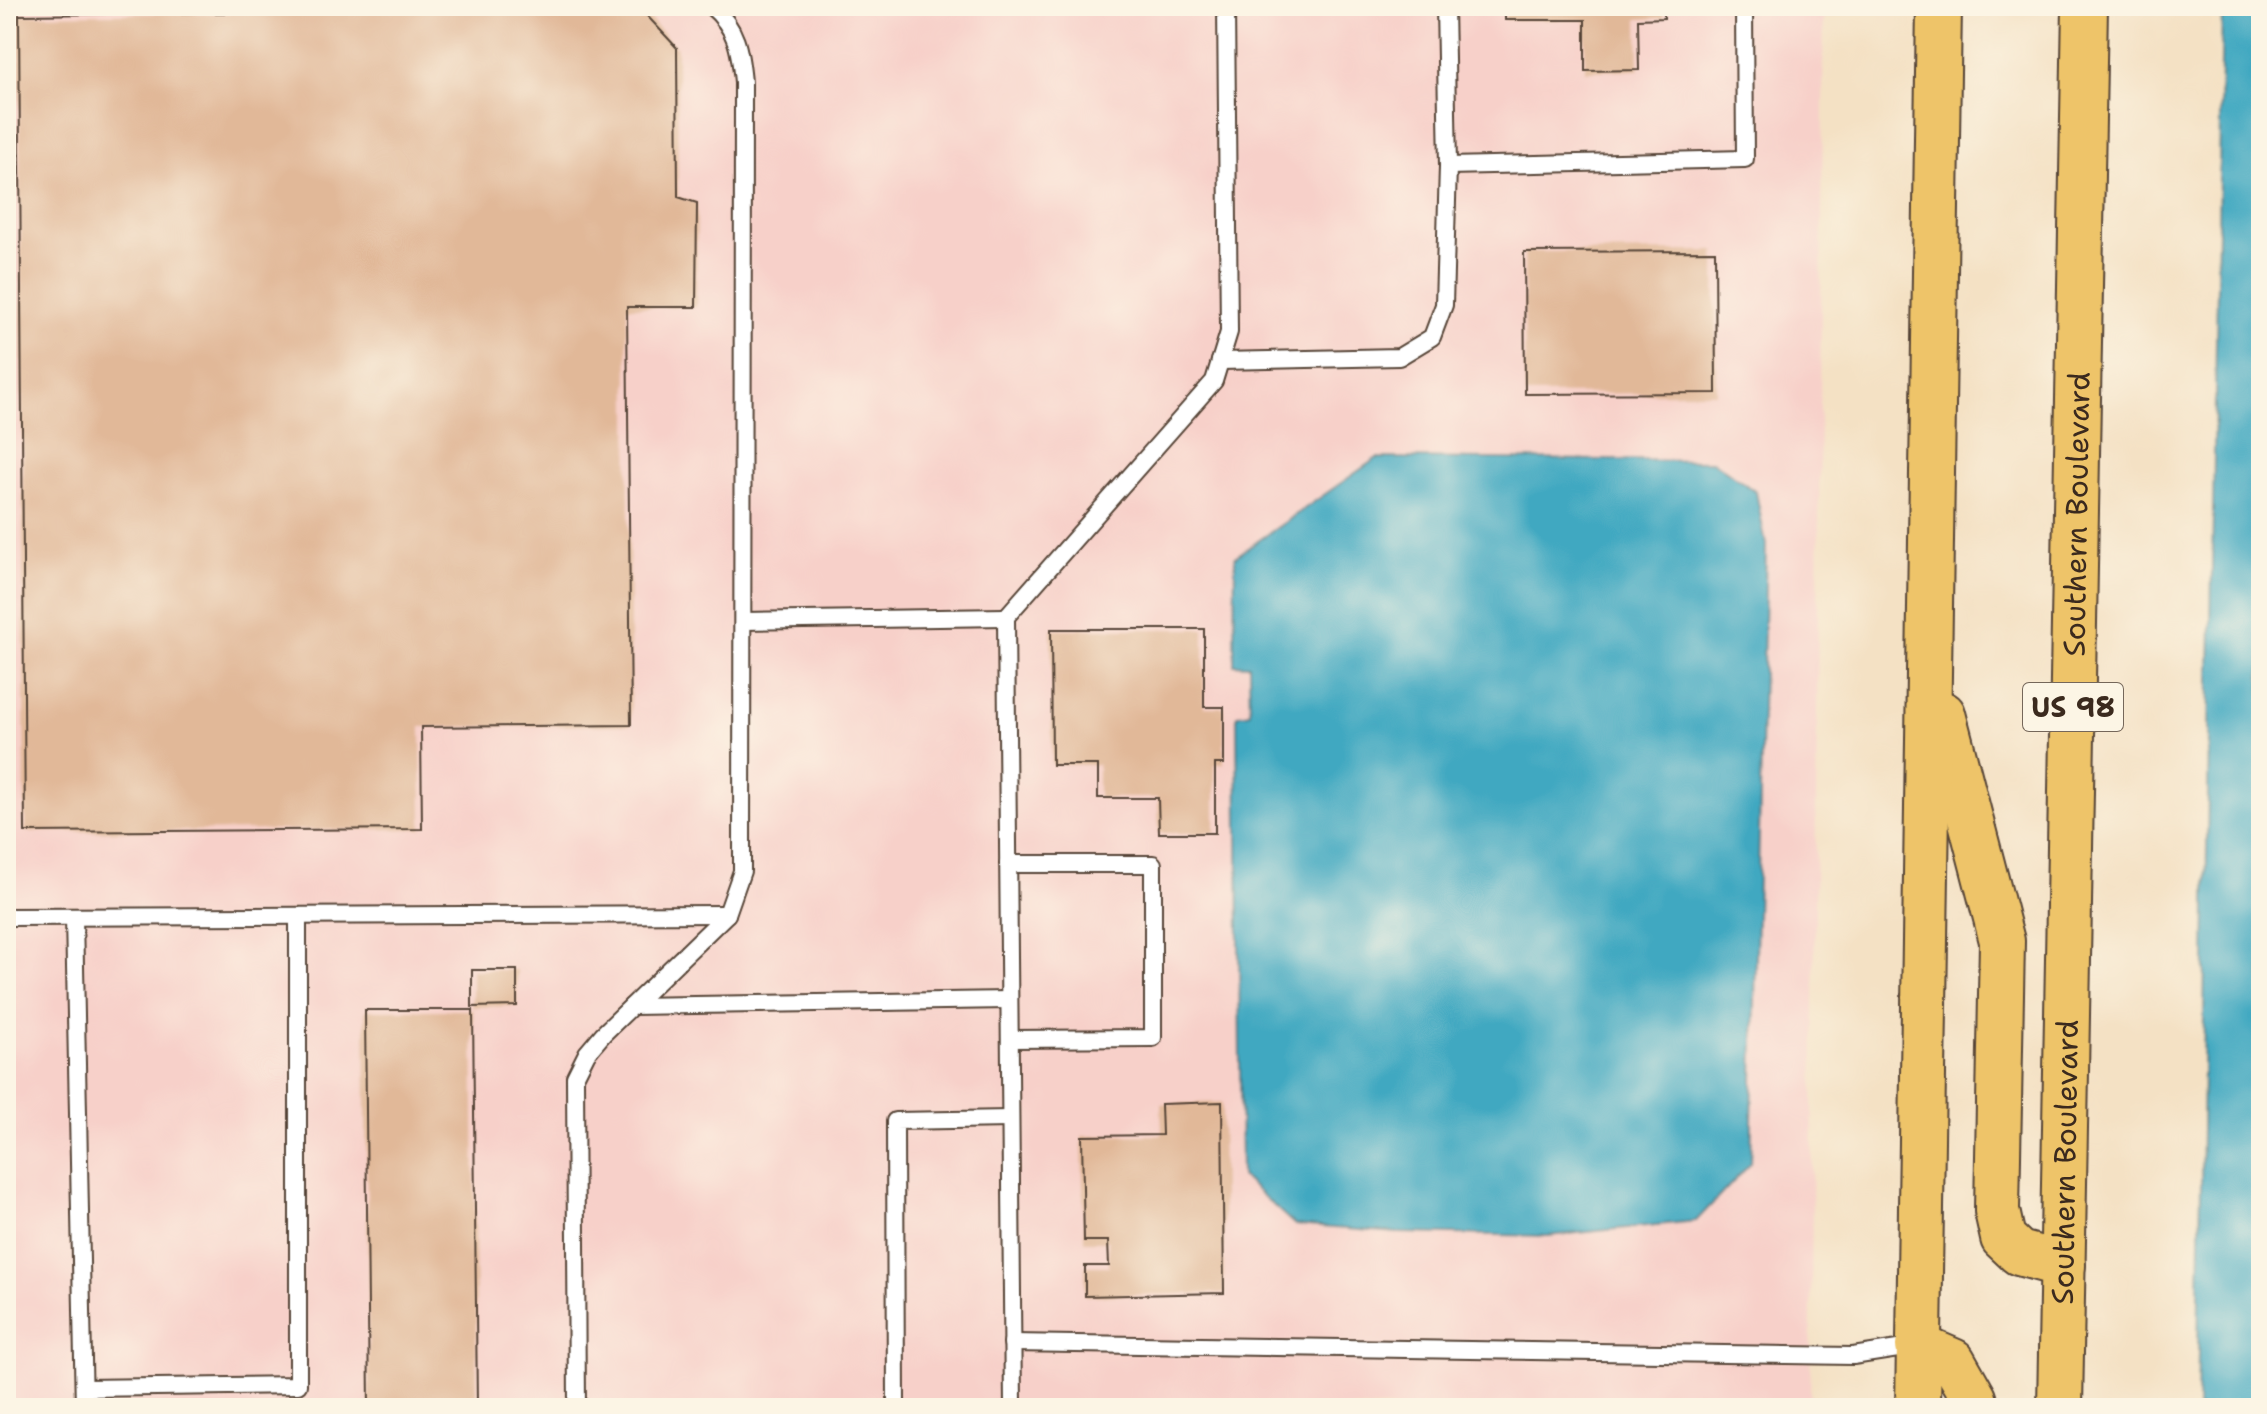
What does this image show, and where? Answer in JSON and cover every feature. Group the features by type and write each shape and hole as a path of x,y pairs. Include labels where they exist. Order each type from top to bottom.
{"highway":[{"path":"1918,1408 1939,6"},
{"name":"Southern Boulevard","path":"2060,1408 2085,6"},
{"path":"1929,657 2002,941 1997,1211 2003,1238 2019,1253 2063,1265"},
{"path":"1918,1346 1953,1361 1977,1408"}],"lane":[{"path":"577,1408 575,1077 587,1053 727,914 742,871 743,82 739,48 724,17 711,6"},
{"path":"1013,1408 1006,617 1214,381 1229,332 1226,6"},
{"path":"1220,361 1399,357 1432,337 1444,305 1448,166 1445,6"},
{"path":"1448,166 1745,159 1744,6"},
{"path":"743,621 1006,617"},
{"path":"1008,864 1153,864 1153,1038 1010,1039"},
{"path":"6,917 727,914"},
{"path":"84,1388 298,1385 298,916"},
{"path":"74,917 84,1408"},
{"path":"632,1006 1009,1000"},
{"path":"896,1408 895,1121 1010,1119"},
{"path":"1012,1343 1853,1356 1918,1346"}],"shaded area":[{"path":"6,6 1824,6 1810,1408 6,1408"}],"water":[{"path":"2222,6 2261,6 2261,1408 2197,1408"},
{"path":"1377,458 1712,461 1756,492 1766,545 1751,1163 1696,1221 1548,1236 1398,1233 1295,1225 1241,1176 1237,715 1250,713 1249,665 1234,664 1235,557"}],"building":[{"path":"296,6 638,6 677,48 678,197 697,203 696,307 627,307 631,725 421,727 422,829 25,832 19,15 296,12"},
{"path":"1505,6 1664,6 1664,18 1638,19 1639,70 1585,71 1585,20 1505,20"},
{"path":"1715,251 1716,393 1525,394 1524,252"},
{"path":"1051,629 1204,629 1204,707 1224,707 1224,764 1215,764 1215,833 1159,833 1158,798 1098,798 1098,765 1052,765"},
{"path":"472,970 517,970 517,1006 472,1007"},
{"path":"365,1010 473,1010 477,1408 369,1408"},
{"path":"1222,1102 1224,1293 1085,1296 1085,1266 1109,1266 1108,1241 1084,1241 1082,1136 1162,1135 1161,1104"}]}
